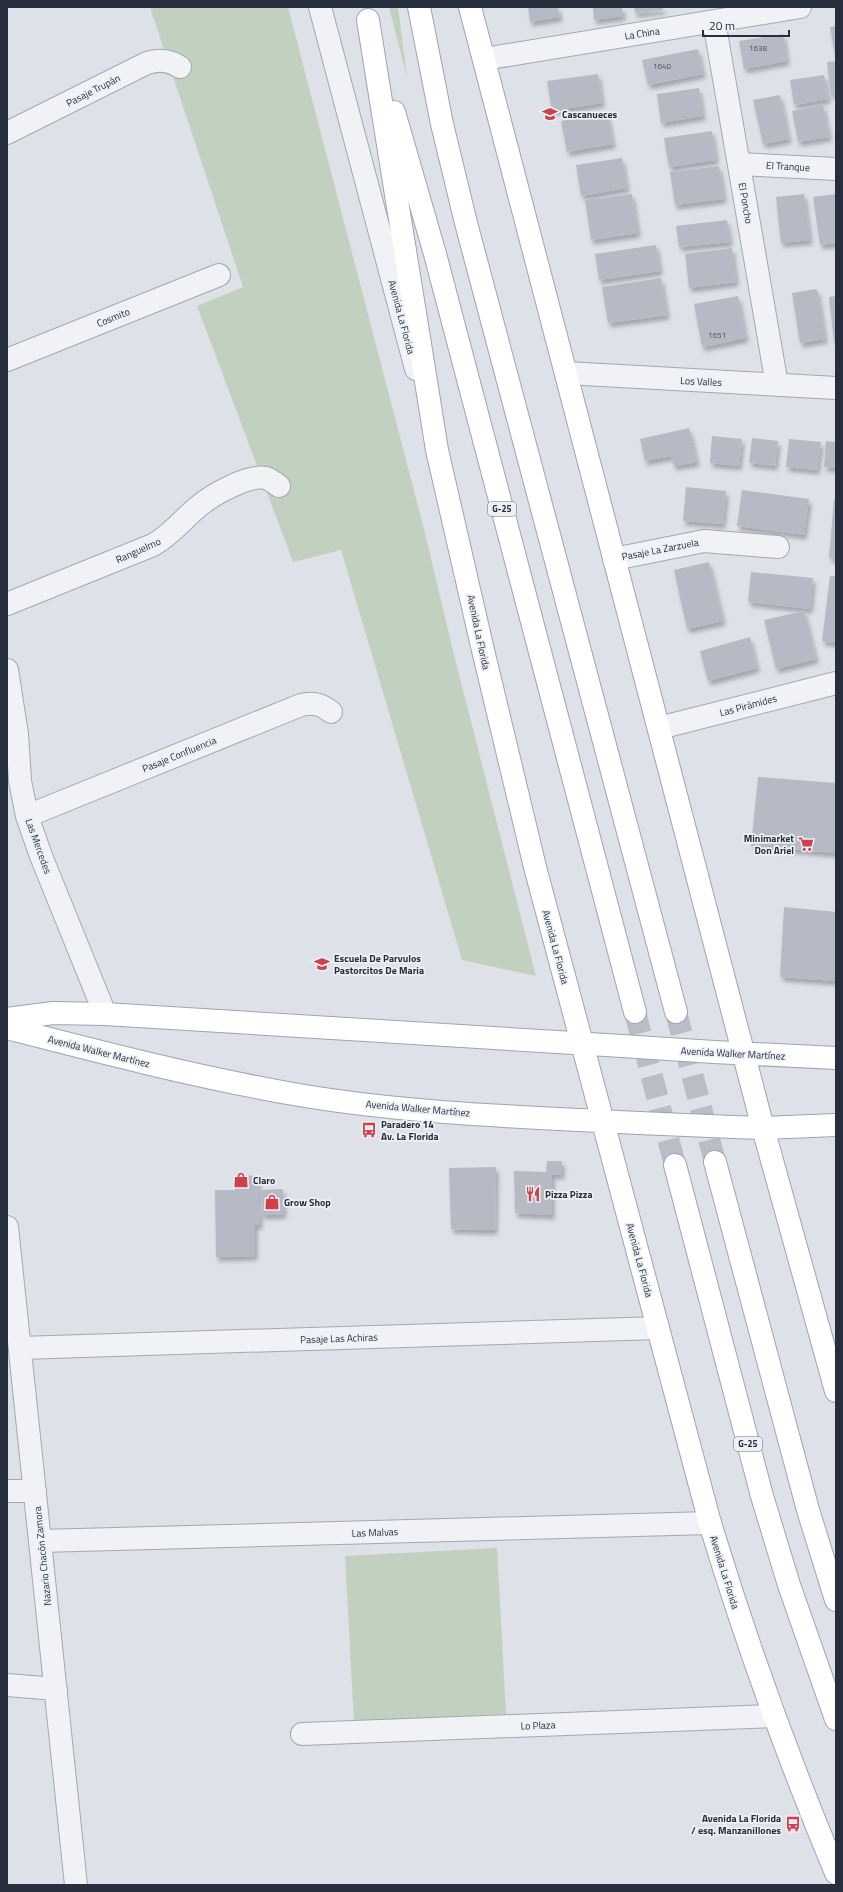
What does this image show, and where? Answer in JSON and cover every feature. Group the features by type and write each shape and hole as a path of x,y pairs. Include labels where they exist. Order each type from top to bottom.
{"main road":[{"path":"419,7 442,124 466,223 676,1012"},
{"path":"470,7 745,1054 763,1128 836,1391"},
{"path":"366,13 437,450"},
{"name":"G-25","path":"366,13 435,254 635,1012"},
{"name":"Avenida La Florida","path":"437,450 515,786 710,1523 729,1588 774,1716 836,1873"},
{"name":"Avenida Walker Martínez","path":"7,1019 53,1013 105,1014 745,1054 836,1058"},
{"name":"Avenida Walker Martínez","path":"7,1028 144,1063 300,1095 416,1109 603,1121 733,1127 763,1128 836,1125"},
{"path":"715,1162 808,1510 836,1600"},
{"name":"G-25","path":"675,1165 762,1496 789,1585 836,1719"}],"street":[{"name":"Avenida La Florida","path":"320,7 437,450"},
{"name":"La China","path":"484,59 800,7"},
{"name":"El Poncho","path":"714,21 777,385"},
{"name":"Pasaje Trupán","path":"7,133 153,61 167,61 180,67"},
{"name":"El Tranque","path":"739,164 836,169"},
{"name":"Cosmito","path":"7,360 219,275"},
{"name":"Los Valles","path":"566,374 836,388"},
{"name":"Ranguelmo","path":"7,604 152,545 170,534 208,499 245,481 255,478 265,478 279,486"},
{"name":"Pasaje La Zarzuela","path":"614,559 704,541 778,547"},
{"name":"Las Mercedes","path":"7,670 20,781 27,816 41,856 105,1014"},
{"name":"Las Pirámides","path":"659,728 836,682"},
{"name":"Pasaje Confluencia","path":"27,816 300,705 316,704 332,712"},
{"name":"Nazario Chacón Zamora","path":"7,1227 11,1311 20,1348 76,1885"},
{"name":"Pasaje Las Achiras","path":"20,1348 658,1328"},
{"path":"7,1491 35,1491"},
{"name":"Las Malvas","path":"40,1541 710,1523"},
{"path":"7,1685 56,1689"},
{"name":"Lo Plaza","path":"302,1734 774,1716"}],"green space":[{"path":"150,7 288,7 424,529 454,655 536,976 462,960 341,550 293,562 197,306 243,287"},
{"path":"389,7 398,7 407,77"},
{"path":"497,1548 506,1714 354,1722 345,1556"}],"building":[{"path":"528,7 558,7 560,17 530,22"},
{"path":"593,7 622,7 623,16 594,20"},
{"path":"634,7 663,7 663,10 635,13"},
{"path":"836,26 836,54 835,55 830,27"},
{"path":"783,34 787,61 744,69 739,41"},
{"path":"698,49 703,74 648,85 642,60"},
{"path":"836,61 836,95 831,95 827,62"},
{"path":"598,74 602,103 552,111 547,81"},
{"path":"824,75 828,99 794,105 790,80"},
{"path":"699,88 703,116 661,123 657,94"},
{"path":"780,95 789,139 763,144 753,100"},
{"path":"823,105 829,137 798,142 792,111"},
{"path":"607,112 613,144 567,152 561,121"},
{"path":"712,131 716,160 669,167 664,138"},
{"path":"622,158 627,188 581,196 576,165"},
{"path":"719,166 724,199 675,205 670,172"},
{"path":"632,194 638,233 591,240 585,200"},
{"path":"804,194 810,240 781,243 776,197"},
{"path":"836,194 836,243 820,245 813,197"},
{"path":"727,220 730,242 679,247 676,226"},
{"path":"656,245 660,271 599,280 595,254"},
{"path":"732,248 736,282 689,288 685,254"},
{"path":"661,278 667,315 608,323 602,287"},
{"path":"817,289 825,339 800,343 792,293"},
{"path":"738,296 746,338 702,347 694,304"},
{"path":"836,296 836,342 834,342 829,297"},
{"path":"689,428 697,462 674,466 671,456 645,461 640,439"},
{"path":"712,436 742,439 739,466 710,463"},
{"path":"752,438 778,441 775,466 749,463"},
{"path":"789,439 821,442 817,470 786,467"},
{"path":"826,441 836,442 836,468 824,467"},
{"path":"686,487 726,491 723,524 683,521"},
{"path":"742,490 809,499 804,535 737,526"},
{"path":"834,499 836,499 836,559 829,558"},
{"path":"709,562 723,621 687,629 674,570"},
{"path":"751,572 813,578 810,609 748,602"},
{"path":"830,576 836,576 836,643 822,641"},
{"path":"804,611 816,659 776,669 764,620"},
{"path":"750,637 757,668 708,681 700,651"},
{"path":"758,777 836,783 836,853 751,846"},
{"path":"784,907 836,912 836,981 780,977"},
{"name":"Pizza Pizza","path":"547,1161 562,1161 562,1175 552,1174 552,1215 515,1213 514,1171 546,1172"},
{"path":"496,1167 495,1230 451,1229 449,1168"},
{"path":"235,1175 258,1176 260,1225 255,1225 255,1256 216,1257 215,1190 235,1190"},
{"name":"Grow Shop","path":"283,1189 284,1214 262,1215 261,1190"}],"tunnel":[{"path":"635,1012 675,1165"},
{"path":"676,1012 715,1162"}],"place":[{"name":"Cascanueces","path":"550,114"},
{"name":"Minimarket Don Ariel","path":"806,844"},
{"name":"Escuela De Parvulos Pastorcitos De Maria","path":"322,964"},
{"name":"Paradero 14 Av. La Florida","path":"369,1130"},
{"name":"Claro","path":"241,1180"},
{"name":"Pizza Pizza","path":"533,1194"},
{"name":"Grow Shop","path":"272,1202"},
{"name":"Avenida La Florida / esq. Manzanillones","path":"793,1824"}]}
